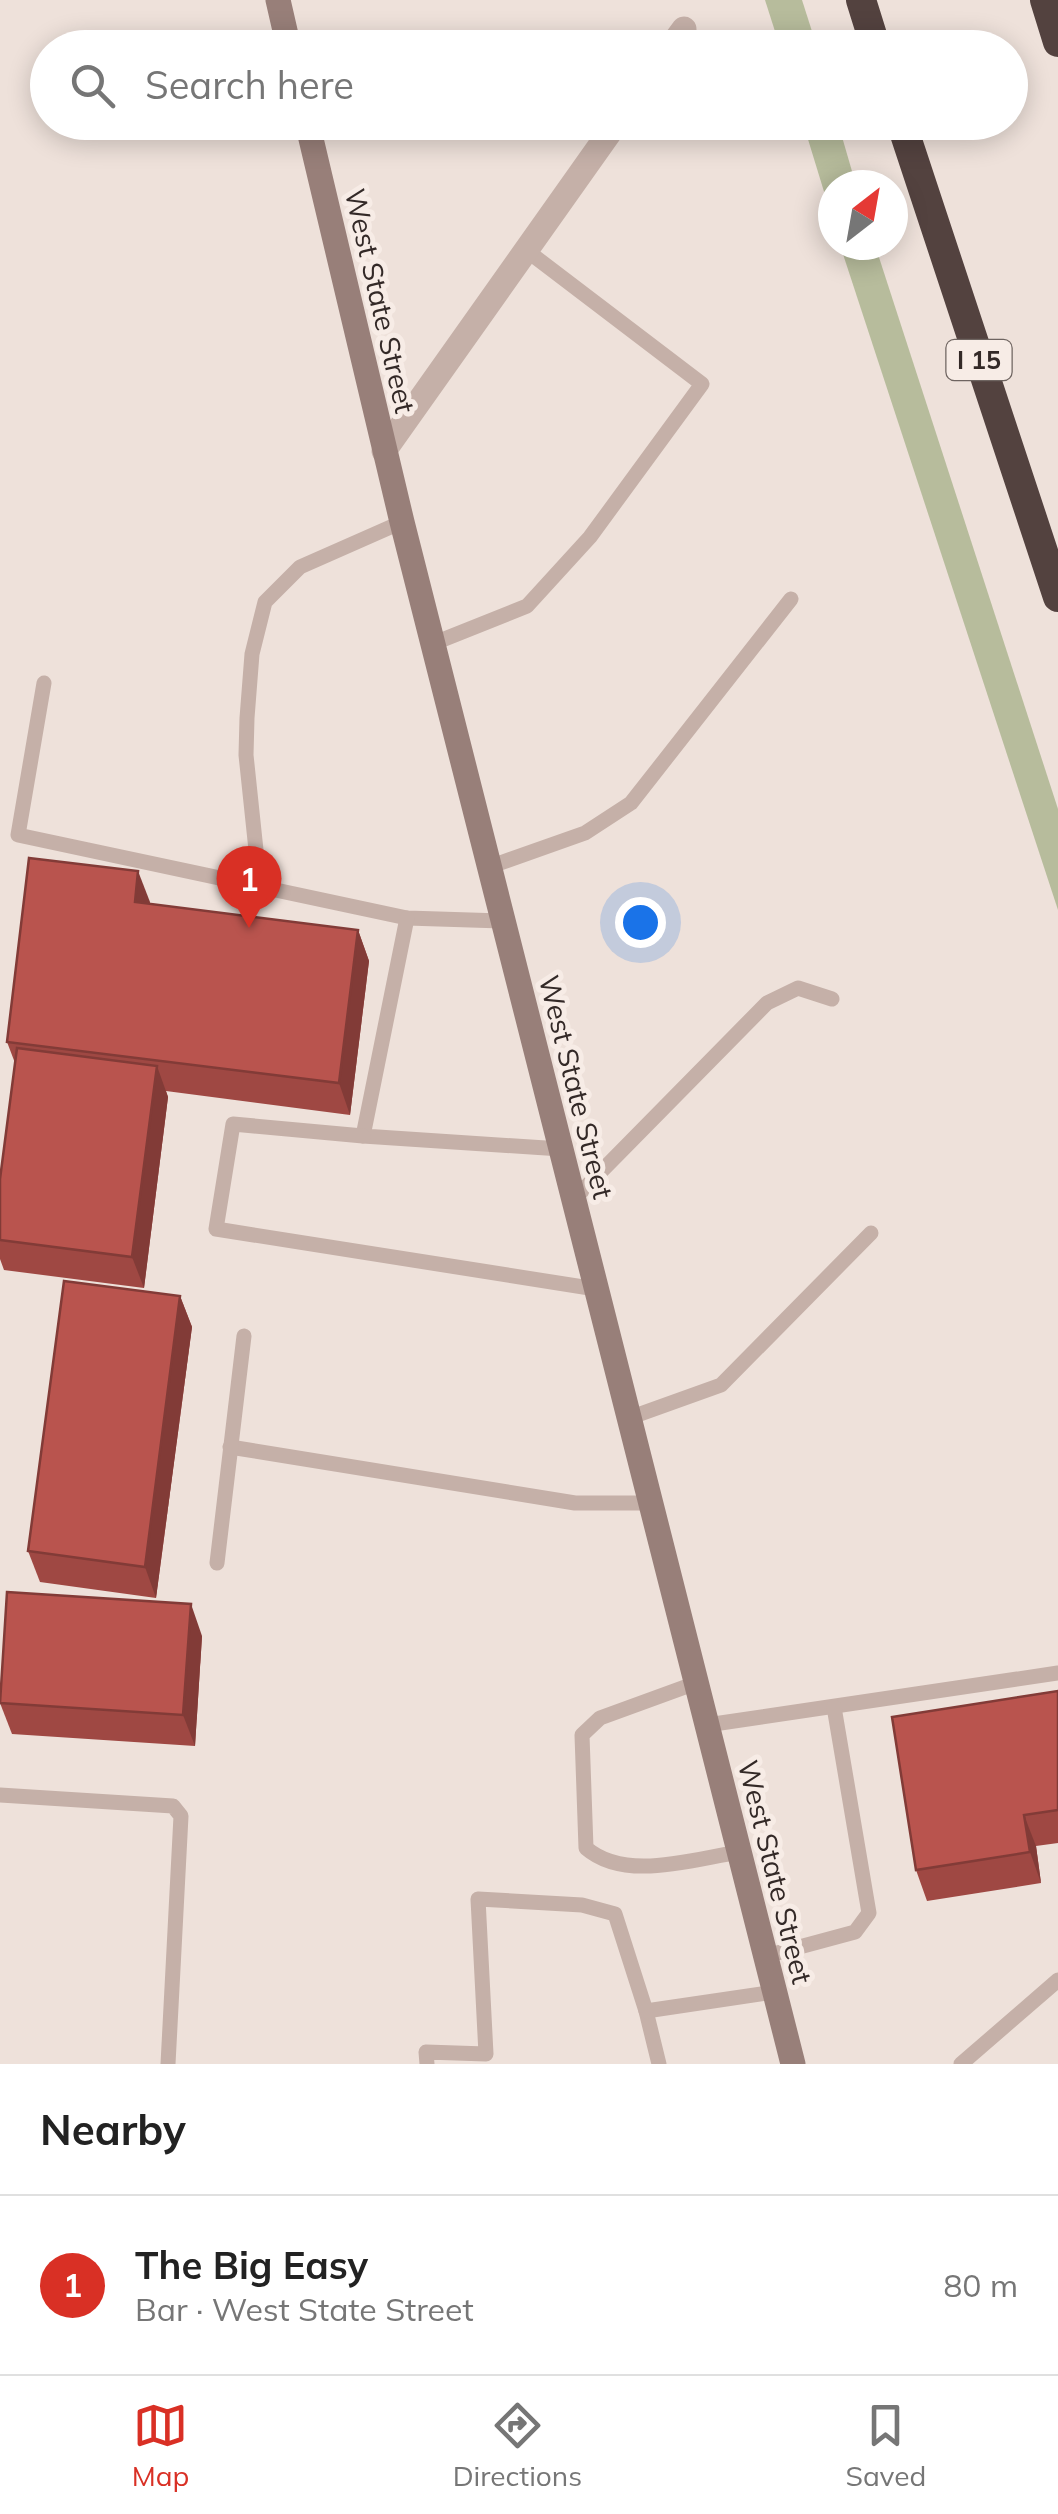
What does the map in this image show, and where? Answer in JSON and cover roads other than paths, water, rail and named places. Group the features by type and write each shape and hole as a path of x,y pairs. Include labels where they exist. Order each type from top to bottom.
{"highway":[{"path":"861,0 870,30"},
{"path":"1045,0 1058,42"},
{"name":"I 15","path":"907,140 1058,597"}],"main road":[{"path":"278,0 286,30"},
{"name":"West State Street","path":"311,140 432,644 793,2064"}],"street":[{"path":"384,451 604,140"}],"lane":[{"path":"432,644 527,606 590,537 702,384 526,250"},
{"path":"260,888 246,754 252,654 264,602 300,566 402,522"},
{"path":"489,867 585,833 632,803 791,599"},
{"path":"44,683 18,835 407,918 502,921"},
{"path":"363,1136 407,918"},
{"path":"574,1199 767,1004 798,988 832,998"},
{"path":"561,1148 233,1124 216,1229 596,1289"},
{"path":"629,1418 721,1385 871,1233"},
{"path":"217,1563 244,1336"},
{"path":"230,1447 576,1504 650,1503"},
{"path":"707,1726 1058,1673"},
{"path":"696,1684 600,1718 582,1735 586,1848 601,1861 647,1866 739,1852"},
{"path":"766,1956 854,1932 869,1913 834,1706"},
{"path":"0,1795 172,1806 181,1816 168,2064"},
{"path":"427,2064 426,2052 486,2054 478,1899 582,1905 615,1914 659,2064"},
{"path":"961,2064 1058,1980"},
{"path":"646,2011 774,1992"}],"place":[{"name":"The Big Easy","path":"249,928"}]}
